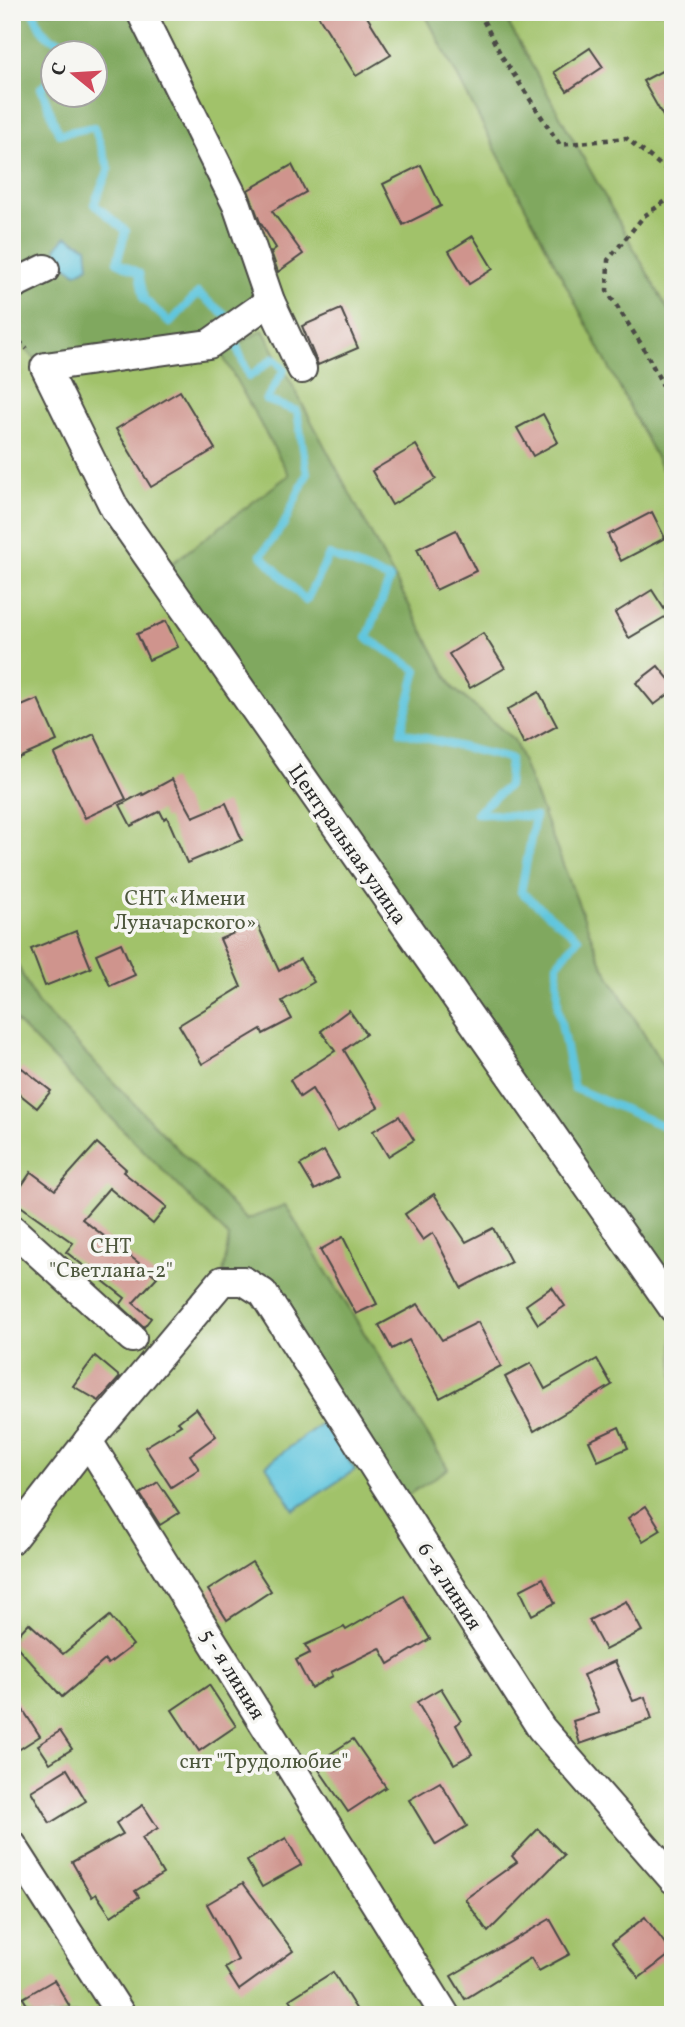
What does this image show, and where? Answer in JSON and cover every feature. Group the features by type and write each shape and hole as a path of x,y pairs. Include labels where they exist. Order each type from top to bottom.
{"street":[{"path":"141,12 237,205 270,301 302,369"},
{"path":"12,285 45,269"},
{"name":"Центральная улица","path":"270,301 209,344 45,367 115,509 673,1308"},
{"path":"12,1230 132,1338"},
{"name":"6 -я линия","path":"88,1441 222,1281 244,1282 263,1293 541,1728 673,1879"},
{"path":"12,1539 88,1441"},
{"name":"5 - я линия","path":"88,1441 444,2015"},
{"path":"12,1845 121,2015"}],"path":[{"path":"479,12 502,55 560,145 626,138 673,175"},
{"path":"673,196 644,216 608,260 607,291 643,348 673,405"}],"green space":[{"path":"12,12 141,12 265,304 209,344 46,370 12,335"},
{"path":"141,12 424,12 673,490 673,1083 602,964 514,740 453,688 295,391 222,353 290,474 673,1308 673,2015 12,2015 12,1017 229,1237 263,1293 448,1468 285,1205 247,1221 37,1003 12,955 12,335 47,370"},
{"path":"424,12 502,12 673,319 673,490"},
{"path":"502,12 673,12 673,319"},
{"path":"263,330 453,688 514,740 602,964 673,1083 673,1308 159,573 289,475 221,353"},
{"path":"12,955 37,1003 246,1220 285,1205 448,1469 397,1502 263,1294 222,1281 229,1237 12,1017"}],"water":[{"path":"66,236 87,247 89,266 76,273 61,262 56,248"},
{"path":"323,1422 355,1470 294,1510 266,1465"}],"building":[{"path":"316,12 364,12 391,55 356,76"},
{"path":"590,48 603,67 567,91 554,72"},
{"path":"673,65 673,134 643,81"},
{"path":"292,165 306,192 272,211 303,254 278,272 271,252 276,248 260,222 248,190"},
{"path":"421,165 441,206 403,225 383,184"},
{"path":"473,236 493,269 469,284 449,251"},
{"path":"341,309 358,348 318,365 302,326"},
{"path":"180,391 215,449 151,487 116,429"},
{"path":"543,414 558,442 533,456 517,428"},
{"path":"416,445 436,479 392,505 372,471"},
{"path":"652,512 665,538 621,561 608,535"},
{"path":"456,530 476,571 436,590 417,549"},
{"path":"652,590 668,615 629,638 615,613"},
{"path":"166,621 178,647 149,660 137,634"},
{"path":"483,633 505,668 470,688 449,654"},
{"path":"658,666 673,684 673,691 654,705 636,683"},
{"path":"539,692 557,726 524,744 507,710"},
{"path":"38,699 57,741 12,761 12,710"},
{"path":"94,734 126,799 85,818 54,754"},
{"path":"172,779 193,817 226,803 242,840 187,863 167,817 164,819 160,811 131,826 120,805"},
{"path":"257,923 279,971 300,959 314,982 282,1001 292,1019 263,1034 261,1029 202,1064 179,1025 241,987 220,939"},
{"path":"76,931 91,968 45,986 31,949"},
{"path":"121,943 135,975 110,986 96,954"},
{"path":"349,1010 366,1034 344,1050 378,1107 337,1131 312,1089 300,1097 290,1080 335,1051 321,1031"},
{"path":"22,1068 51,1091 37,1108 12,1088 12,1081"},
{"path":"399,1116 414,1140 388,1156 373,1131"},
{"path":"97,1143 126,1169 123,1172 167,1207 153,1224 109,1188 82,1219 157,1277 133,1303 151,1318 144,1327 120,1305 125,1298 66,1252 73,1243 12,1200 31,1172 55,1190"},
{"path":"324,1151 339,1177 315,1190 300,1165"},
{"path":"434,1194 466,1242 493,1228 511,1262 461,1288 433,1233 423,1240 405,1214"},
{"path":"343,1237 377,1304 356,1314 320,1250"},
{"path":"552,1287 565,1306 538,1324 526,1305"},
{"path":"418,1304 442,1340 478,1322 501,1366 440,1398 409,1340 392,1349 379,1325"},
{"path":"95,1356 120,1377 99,1401 73,1386"},
{"path":"597,1359 612,1385 534,1431 505,1377 531,1363 545,1389"},
{"path":"196,1408 216,1436 190,1455 199,1469 171,1487 145,1447 181,1425 178,1422"},
{"path":"619,1427 628,1448 598,1461 589,1441"},
{"path":"158,1482 179,1513 160,1525 140,1494"},
{"path":"646,1506 661,1530 643,1541 628,1518"},
{"path":"252,1562 271,1591 227,1620 208,1590"},
{"path":"543,1578 555,1603 532,1615 520,1590"},
{"path":"404,1596 430,1639 389,1664 380,1648 331,1672 333,1676 311,1688 296,1660 310,1653 305,1645 344,1627 346,1630"},
{"path":"626,1601 642,1631 605,1650 589,1620"},
{"path":"110,1616 133,1645 108,1664 105,1660 62,1697 12,1641 29,1623 63,1654"},
{"path":"615,1661 633,1701 645,1697 652,1719 580,1744 573,1721 599,1713 583,1675"},
{"path":"209,1685 236,1726 199,1751 172,1710"},
{"path":"441,1688 461,1721 456,1725 472,1754 454,1764 417,1702"},
{"path":"12,1693 40,1736 12,1754"},
{"path":"60,1731 72,1749 50,1763 38,1745"},
{"path":"353,1739 386,1787 348,1812 315,1764"},
{"path":"67,1769 86,1801 50,1823 31,1791"},
{"path":"440,1782 467,1826 436,1845 409,1800"},
{"path":"143,1805 158,1828 142,1838 163,1874 135,1891 139,1897 111,1916 96,1894 92,1897 72,1862 123,1834 116,1823"},
{"path":"538,1829 564,1855 488,1932 465,1899 517,1862 512,1856"},
{"path":"286,1838 301,1865 262,1887 247,1861"},
{"path":"243,1883 293,1951 239,1990 225,1968 238,1960 207,1904"},
{"path":"645,1917 672,1953 639,1978 612,1943"},
{"path":"550,1919 570,1954 539,1971 531,1958 465,1999 451,1976"},
{"path":"333,1972 360,2015 300,2015 290,1999"},
{"path":"54,1980 70,2007 57,2015 33,2015 23,1998"}],"waterway":[{"path":"34,12 40,27 52,38"},
{"path":"49,108 59,134 94,127 109,169 94,204 126,231 117,262 139,273 144,299 170,323 198,293 224,314"},
{"path":"233,337 249,377 274,358 284,370 266,400 297,411 307,474 284,524 261,555 306,601 329,555 390,579 367,638 417,670 401,732 510,759 508,786 476,813 535,817 521,892 578,938 557,964 558,1008 574,1088 673,1130"}],"park label":[{"name":"СНТ «Имени Луначарского»","path":"185,910"},
{"name":"СНТ \"Светлана-2\"","path":"111,1258"},
{"name":"снт \"Трудолюбие\"","path":"264,1761"}]}
